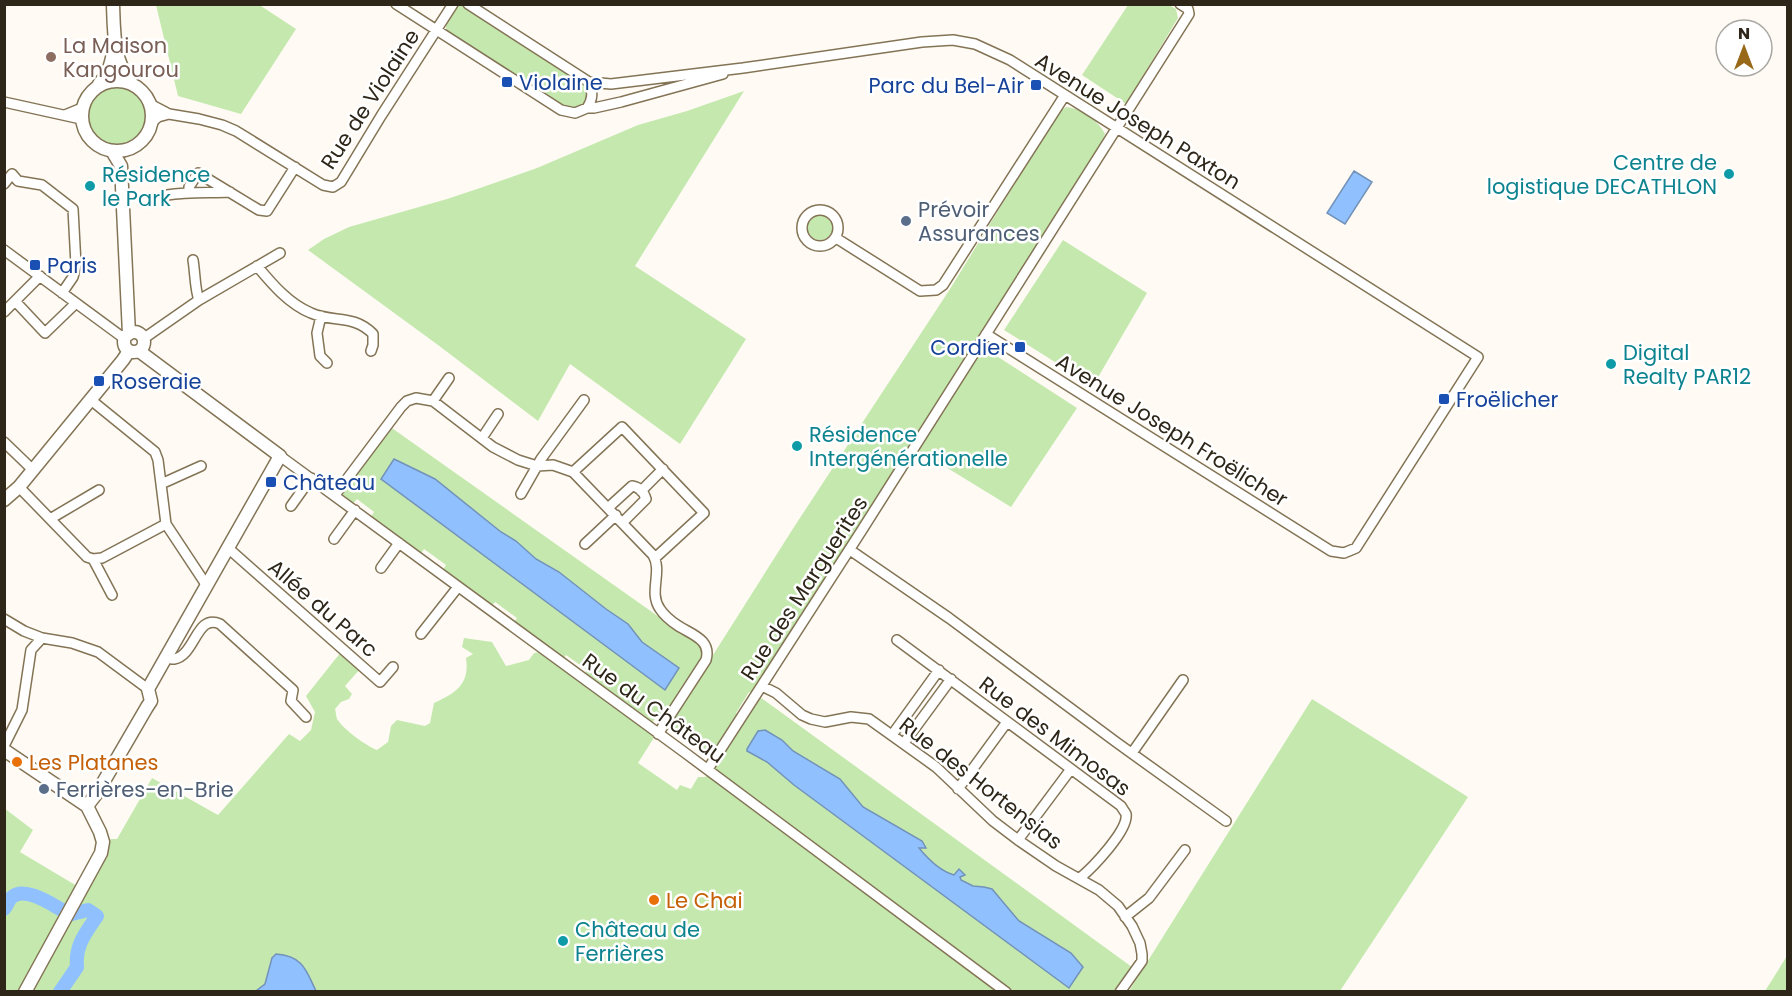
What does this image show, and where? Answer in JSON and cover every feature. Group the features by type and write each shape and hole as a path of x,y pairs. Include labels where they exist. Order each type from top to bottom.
{"main road":[{"path":"113,4 115,45 121,67 125,76 146,96 152,114 144,139 130,148 112,151 91,140 84,130 82,113 85,100 106,77 110,69 115,45"},
{"path":"96,87 105,82 114,81 132,84"},
{"path":"121,166 130,148"},
{"path":"87,806 98,793 151,700 148,689 280,456 133,342 128,316 121,166 112,151"},
{"path":"4,500 19,487 91,400 133,342"},
{"path":"4,748 87,806 100,832 103,848 25,992"}],"street":[{"name":"Avenue Joseph Paxton","path":"396,4 561,110 575,113 743,68"},
{"name":"Rue de Violaine","path":"295,167 323,185 333,187 341,182 453,4"},
{"path":"468,4 590,82 592,98 587,108"},
{"path":"986,334 1189,14 1188,9 1180,4"},
{"name":"Avenue Joseph Paxton","path":"590,82 611,84 743,68 922,42 953,40 975,44 1001,54 1478,357"},
{"path":"836,238 920,291 936,290 943,285 1065,95"},
{"path":"4,102 65,115 82,113"},
{"path":"150,104 169,114 222,125 243,135 295,167 267,211 259,210 198,173 189,187 189,192"},
{"path":"151,123 158,117 169,114"},
{"path":"4,184 12,174 18,181 42,185 74,209 76,265 73,277 62,293"},
{"path":"167,195 189,192 198,194 230,192"},
{"path":"821,210 832,215 838,226 836,238 827,246 821,247 809,243 802,233 805,218 821,210"},
{"path":"4,250 133,342 280,253"},
{"path":"193,260 196,294 199,300"},
{"path":"257,266 290,301 310,313 349,320 365,326 373,334 371,351"},
{"path":"4,312 40,276"},
{"path":"15,301 45,333 76,303"},
{"path":"109,327 123,324 128,316"},
{"path":"321,316 317,333 320,356 327,363"},
{"name":"Avenue Joseph Froëlicher","path":"986,334 1331,551 1344,553 1356,548 1478,357"},
{"name":"Rue des Marguerites","path":"708,769 986,334"},
{"path":"433,401 449,378"},
{"path":"335,495 400,407 416,398 433,401 493,447 518,459 537,466 553,465 573,472 655,558 658,569 654,588 658,608 674,624 703,635 708,651 706,660 658,734"},
{"path":"91,400 155,452 166,524 207,586"},
{"path":"521,494 537,466 584,400"},
{"path":"482,438 498,414"},
{"path":"573,472 622,427 663,469 704,513 655,558"},
{"path":"4,442 33,470"},
{"name":"Rue du Château","path":"280,456 708,769 1006,992"},
{"path":"161,484 201,466"},
{"path":"641,491 663,469"},
{"path":"291,506 311,478"},
{"path":"585,544 616,515 646,499 637,487 632,486 616,515"},
{"path":"19,487 87,557 93,559 102,558 166,524"},
{"path":"51,519 99,490"},
{"path":"334,539 355,510"},
{"path":"381,568 399,543"},
{"name":"Allée du Parc","path":"228,548 380,682 393,667"},
{"path":"850,550 949,618 1226,821"},
{"path":"93,559 112,595"},
{"path":"421,634 459,587"},
{"path":"4,619 42,638 72,643 98,652 148,689"},
{"path":"165,658 176,659 186,652 202,627 213,621 220,624 293,690 291,701 306,717"},
{"path":"4,748 22,710 31,650 42,638"},
{"name":"Rue des Mimosas","path":"897,640 1121,806 1126,820 1113,843 1080,878"},
{"path":"892,735 939,670"},
{"path":"904,743 951,680"},
{"path":"1132,753 1183,680"},
{"name":"Rue des Hortensias","path":"762,686 776,693 802,715 811,719 825,722 859,716 869,719 936,767 993,821 1018,840 1112,900 1125,916 1140,944 1142,961 1120,992"},
{"path":"958,789 1007,722"},
{"path":"1018,840 1071,769"},
{"path":"1125,916 1149,898 1185,850"}],"green space":[{"path":"156,5 262,5 296,29 241,114 178,96"},
{"path":"1128,5 1169,5 1176,9 1178,18 1126,104 1082,75"},
{"path":"458,6 464,6 581,80 588,96 585,104 569,109 448,32 446,25 448,18"},
{"path":"111,85 123,85 139,93 145,103 147,115 145,127 139,137 123,145 111,145 95,137 87,121 87,109 95,93"},
{"path":"744,91 635,266 746,339 680,444 570,364 538,421 308,250 349,227 480,188 537,168 638,125"},
{"path":"1066,107 1089,116 1098,124 1105,134 1102,145 754,694 749,692 736,713 739,716 711,757 702,751 701,741 696,734 678,733 668,726 705,667 708,668 713,655 794,527 950,289 1058,113"},
{"path":"820,214 829,218 833,227 829,236 820,240 811,236 807,227 811,218"},
{"path":"1063,240 1147,293 1093,386 1004,330"},
{"path":"995,355 1077,408 1011,507 918,450 978,356"},
{"path":"389,426 703,648 705,653 664,720 657,716 652,723 583,676 587,670 566,655 562,661 513,624 517,618 495,602 491,607 442,571 446,565 424,549 420,555 370,518 374,512 357,499 352,505 344,497 342,493"},
{"path":"464,638 492,642 506,666 529,660 534,653 541,652 655,736 638,763 677,790 680,785 691,789 698,777 705,777 714,768 760,697 1132,967 1113,992 316,992 299,961 274,955 265,984 256,991 5,991 4,808 33,830 20,852 77,886 101,849 111,839 117,839 152,778 218,815 289,734 300,741 311,730 315,712 306,696 341,652 360,669 345,686 352,694 335,709 337,719 355,737 377,750 388,742 391,726 397,720 425,726 430,723 434,703 459,687 466,675 466,658 473,654 462,647"},
{"path":"1312,699 1468,797 1340,991 1129,991"},
{"path":"1787,956 1787,991 1765,991"}],"water":[{"path":"1354,171 1372,182 1345,224 1327,213"},
{"path":"394,459 435,479 536,559 559,572 628,624 642,642 679,668 665,690 381,479"},
{"path":"765,730 782,740 793,751 840,779 863,807 922,841 926,848 919,848 939,868 954,875 959,869 965,875 960,877 961,880 973,886 992,889 1019,921 1071,953 1083,967 1069,988 794,785 767,762 747,751 758,731"},
{"path":"276,954 298,961 316,991 256,991 265,984 272,958"}],"waterway":[{"path":"4,909 12,897 24,894 38,897 62,910"},
{"path":"60,992 77,967 79,946 97,916 88,910 72,914"}],"place":[{"name":"La Maison Kangourou","path":"51,57"},
{"name":"Violaine","path":"507,82"},
{"name":"Parc du Bel-Air","path":"1036,85"},
{"name":"Centre de logistique DECATHLON","path":"1729,174"},
{"name":"Résidence le Park","path":"90,186"},
{"name":"Prévoir Assurances","path":"906,221"},
{"name":"Paris","path":"35,265"},
{"name":"Cordier","path":"1020,347"},
{"name":"Digital Realty PAR12","path":"1611,364"},
{"name":"Roseraie","path":"99,381"},
{"name":"Froëlicher","path":"1444,399"},
{"name":"Résidence Intergénérationelle","path":"797,446"},
{"name":"Château","path":"271,482"},
{"name":"Les Platanes","path":"17,762"},
{"name":"Ferrières-en-Brie","path":"44,789"},
{"name":"Le Chai","path":"654,900"},
{"name":"Château de Ferrières","path":"563,941"}]}
